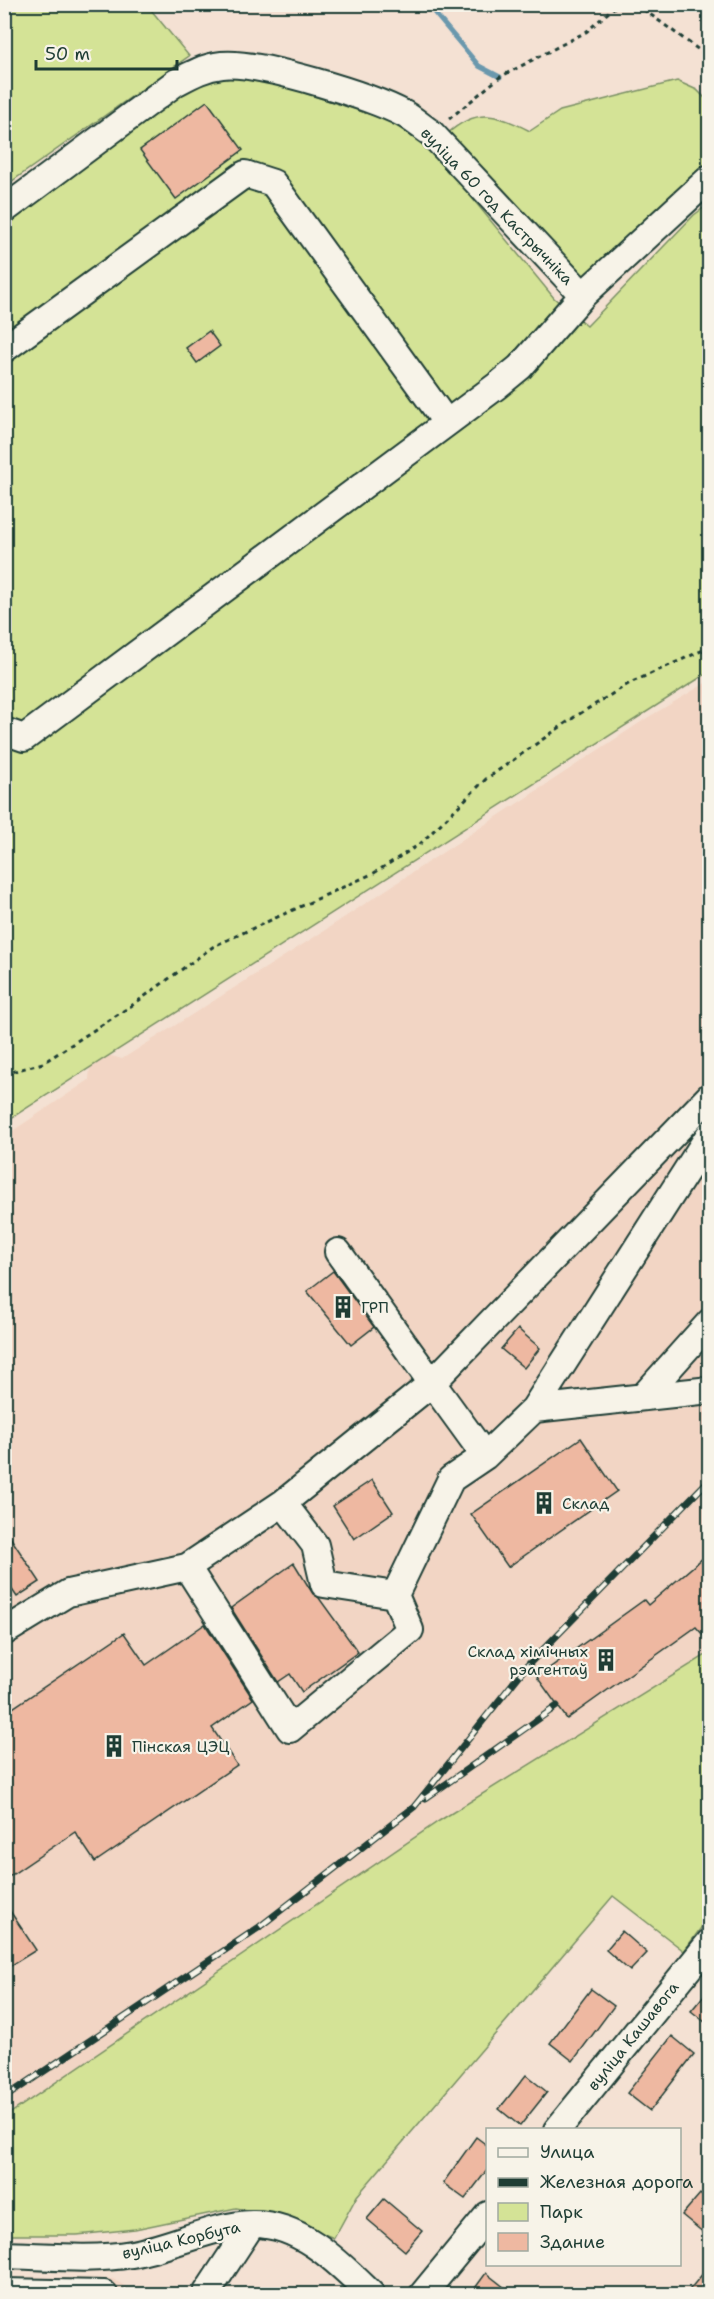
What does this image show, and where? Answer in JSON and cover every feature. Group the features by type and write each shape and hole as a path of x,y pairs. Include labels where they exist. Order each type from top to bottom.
{"street":[{"name":"вуліца 60 год Кастрычніка","path":"4,210 175,83 202,69 222,65 251,65 381,103 406,115 430,133 583,296 710,178"},
{"path":"4,349 245,174 273,183 446,423"},
{"path":"4,731 24,738 446,423 520,367 583,296"},
{"path":"4,1632 69,1593 188,1567 283,1503 432,1383 710,1096"},
{"path":"188,1567 290,1730 410,1630 395,1595 451,1479 485,1456 534,1409 705,1152"},
{"path":"338,1252 485,1456"},
{"path":"644,1397 710,1322"},
{"path":"534,1409 710,1390"},
{"path":"283,1503 315,1545 324,1584 395,1595"},
{"name":"вуліца Кашавога","path":"559,2128 710,1942"},
{"path":"423,2295 486,2218"},
{"path":"206,2295 252,2224"},
{"name":"вуліца Корбута","path":"4,2255 95,2258 133,2254 252,2224 282,2229 318,2247 371,2295"},
{"path":"4,2292 104,2295"}],"path":[{"path":"430,133 500,77 586,32 618,4"},
{"path":"636,4 710,58"},
{"path":"4,1074 44,1063 134,1004 214,946 374,873 420,844 486,779 576,716 630,682 710,647"}],"shaded area":[{"name":"Пінская ЦЭЦ","path":"709,681 709,1653 439,1821 5,2117 5,1136 89,1080 90,1067 108,1055 122,1059 316,936 647,718"},
{"path":"5,2277 113,2279 138,2294 5,2294"}],"green space":[{"path":"5,4 147,5 189,56 5,186"},
{"path":"225,76 265,80 409,127 426,142 554,298 587,326 694,215 709,204 709,672 5,1122 5,224 172,95 201,82"},
{"path":"677,81 697,90 709,102 709,161 599,273 586,276 577,274 447,134 468,120 488,116 498,117 530,131 560,111"},
{"path":"709,1653 709,1917 684,1951 613,1896 357,2196 334,2238 272,2214 236,2208 135,2229 77,2235 5,2235 5,2117 439,1821"}],"building":[{"path":"207,101 243,150 176,199 140,150"},
{"path":"209,331 220,346 197,363 186,348"},
{"name":"ГРП","path":"333,1271 374,1327 351,1345 307,1291"},
{"path":"518,1329 540,1348 524,1368 501,1349"},
{"name":"Склад","path":"581,1438 617,1491 508,1567 471,1514"},
{"path":"372,1480 393,1512 354,1539 333,1506"},
{"path":"4,1528 40,1582 17,1597 4,1578"},
{"name":"Склад хімічных рэагентаў","path":"710,1552 710,1643 696,1627 567,1719 537,1677 644,1600 648,1605"},
{"path":"294,1563 313,1594 319,1598 358,1652 302,1692 290,1674 278,1682 231,1608"},
{"name":"Пінская ЦЭЦ","path":"205,1624 253,1699 212,1728 237,1765 95,1862 75,1832 4,1880 4,1714 124,1633 146,1665"},
{"path":"4,1902 36,1950 4,1970"},
{"path":"622,1931 647,1953 630,1971 606,1950"},
{"path":"710,1988 710,2026 691,2011"},
{"path":"591,1989 614,2006 573,2061 550,2043"},
{"path":"672,2036 694,2054 650,2111 627,2093"},
{"path":"526,2075 547,2092 520,2126 499,2109"},
{"path":"476,2137 486,2144 486,2172 465,2199 443,2183"},
{"path":"700,2194 710,2203 710,2238 682,2215"},
{"path":"384,2199 422,2231 405,2251 367,2219"},
{"path":"710,2265 710,2295 685,2295"},
{"path":"486,2273 514,2295 470,2295"}],"waterway":[{"path":"427,4 479,66 500,77"}],"railway":[{"path":"4,2098 258,1928 414,1807 525,1668 710,1479"},
{"path":"426,1798 557,1706"}],"place":[{"name":"ГРП","path":"343,1307"},
{"name":"Склад","path":"544,1503"},
{"name":"Склад хімічных рэагентаў","path":"606,1660"},
{"name":"Пінская ЦЭЦ","path":"114,1746"}]}
